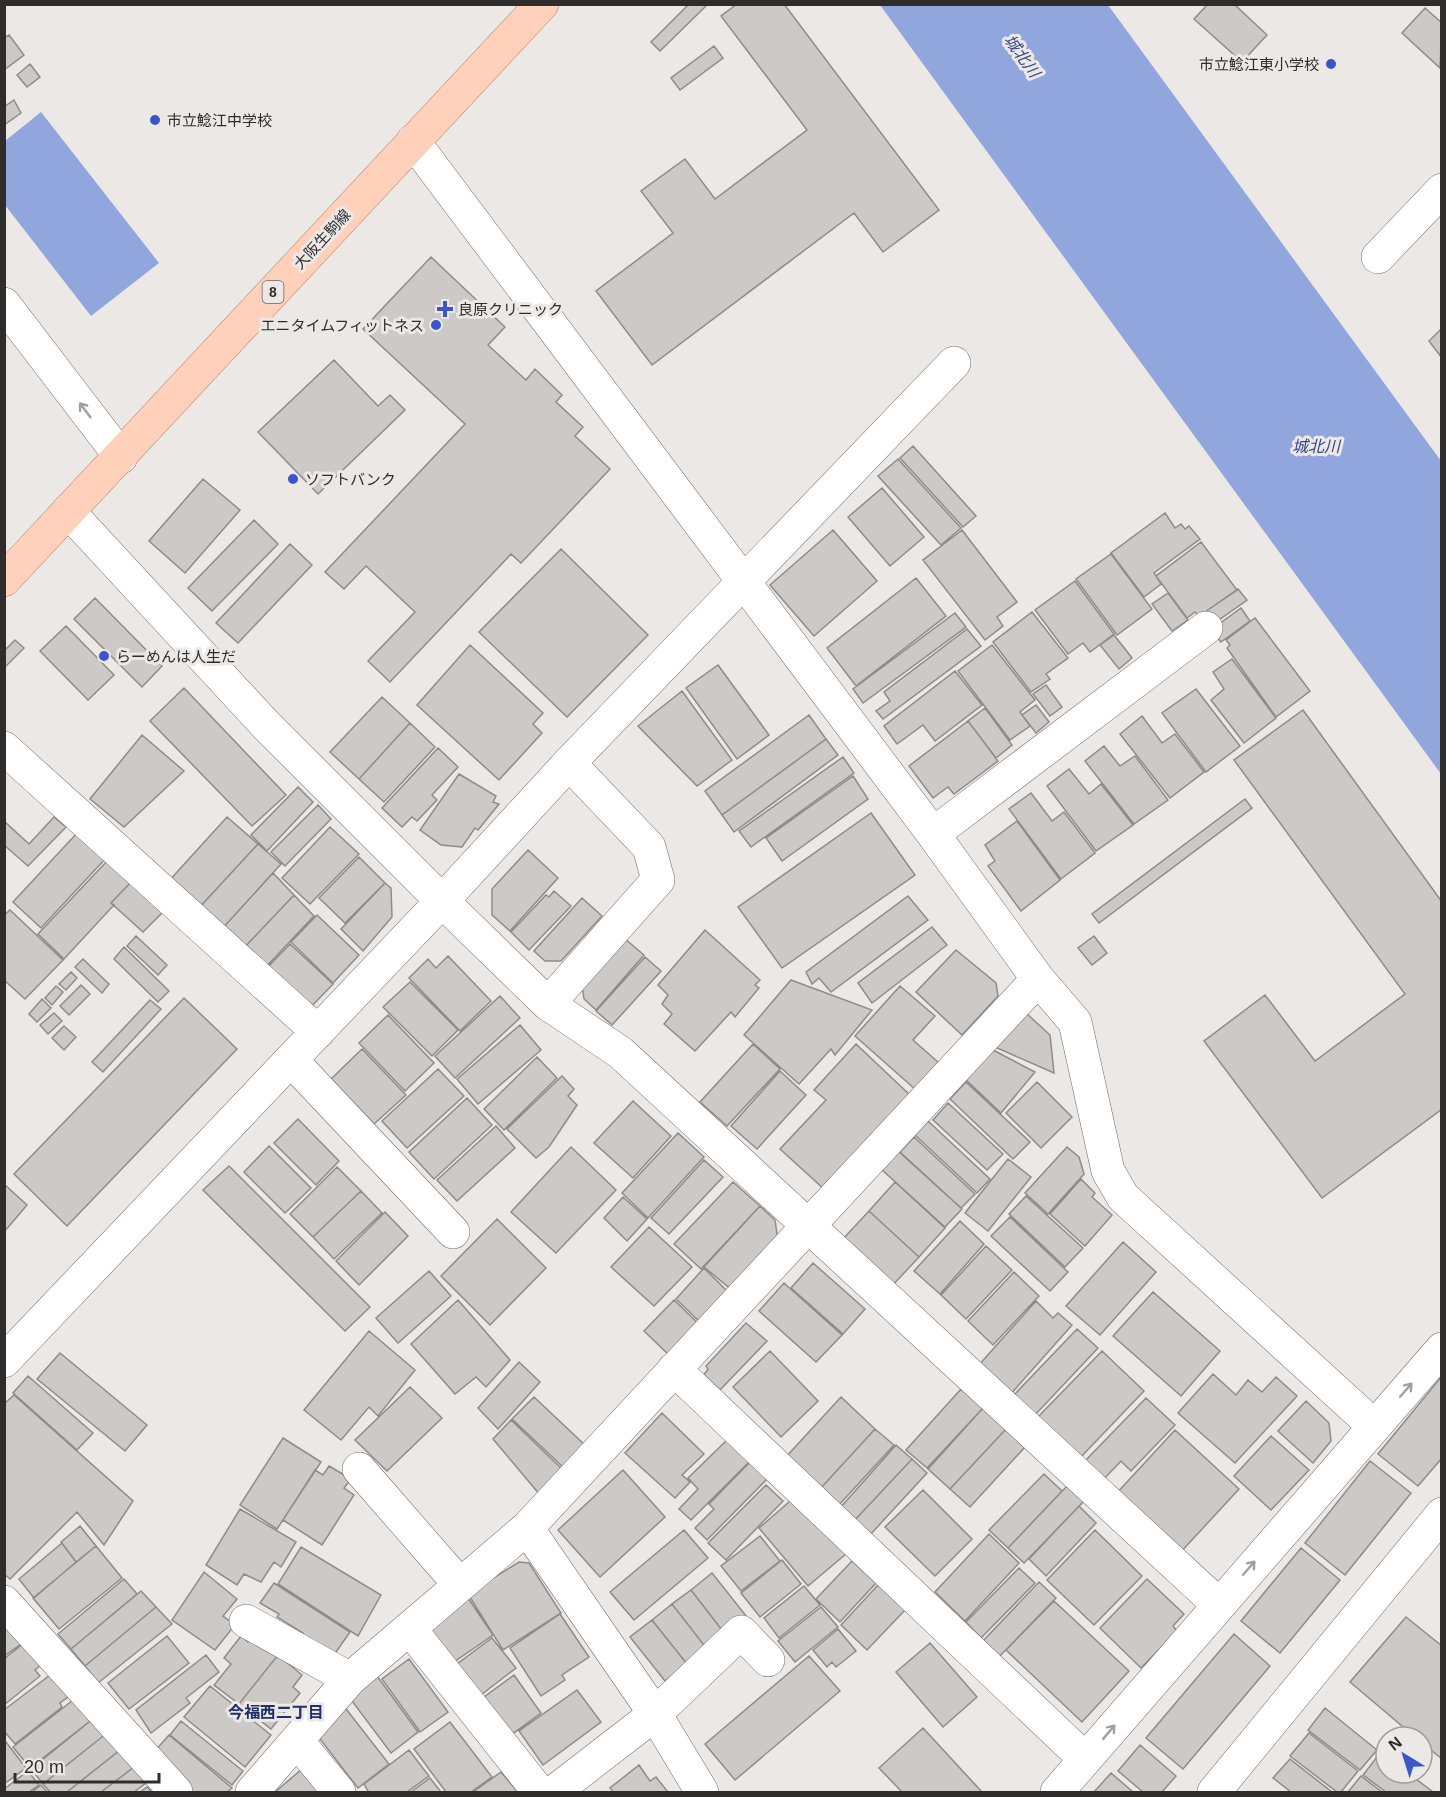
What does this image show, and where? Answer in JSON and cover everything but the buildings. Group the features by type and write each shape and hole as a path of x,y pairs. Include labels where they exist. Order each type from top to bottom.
{"main road":[{"name":"大阪生駒線","path":"4,580 542,4"}],"street":[{"path":"412,141 933,834 1038,979 1075,1022 1108,1171 1123,1197 1374,1426"},
{"path":"1378,257 1442,190"},
{"path":"4,304 121,457"},
{"path":"4,1361 442,901 569,763 954,363"},
{"path":"68,511 266,725 548,1004 621,1053 1218,1604"},
{"path":"933,834 1206,628"},
{"path":"4,748 318,1032"},
{"path":"548,1004 658,880 649,847 569,763"},
{"path":"252,1792 350,1679 527,1527 1038,979"},
{"path":"291,1060 453,1232"},
{"path":"1057,1792 1218,1604 1442,1349"},
{"path":"674,1369 1085,1760"},
{"path":"359,1469 460,1585"},
{"path":"1214,1792 1442,1514"},
{"path":"527,1527 655,1713 702,1792"},
{"path":"4,1602 176,1792"},
{"path":"246,1621 350,1679"},
{"path":"410,1629 539,1792"},
{"path":"554,1792 655,1713 741,1632 768,1660"},
{"path":"297,1741 339,1792"}],"water":[{"name":"城北川","path":"880,5 1108,5 1441,461 1441,774"},
{"path":"41,112 159,263 91,316 5,205 5,141"}],"place":[{"name":"市立鯰江東小学校","path":"1331,64"},
{"name":"市立鯰江中学校","path":"155,120"},
{"name":"良原クリニック","path":"445,309"},
{"name":"エニタイムフィットネス","path":"436,325"},
{"name":"ソフトバンク","path":"293,479"},
{"name":"らーめんは人生だ","path":"104,656"}],"district":[{"name":"今福西二丁目","path":"276,1712"}]}
